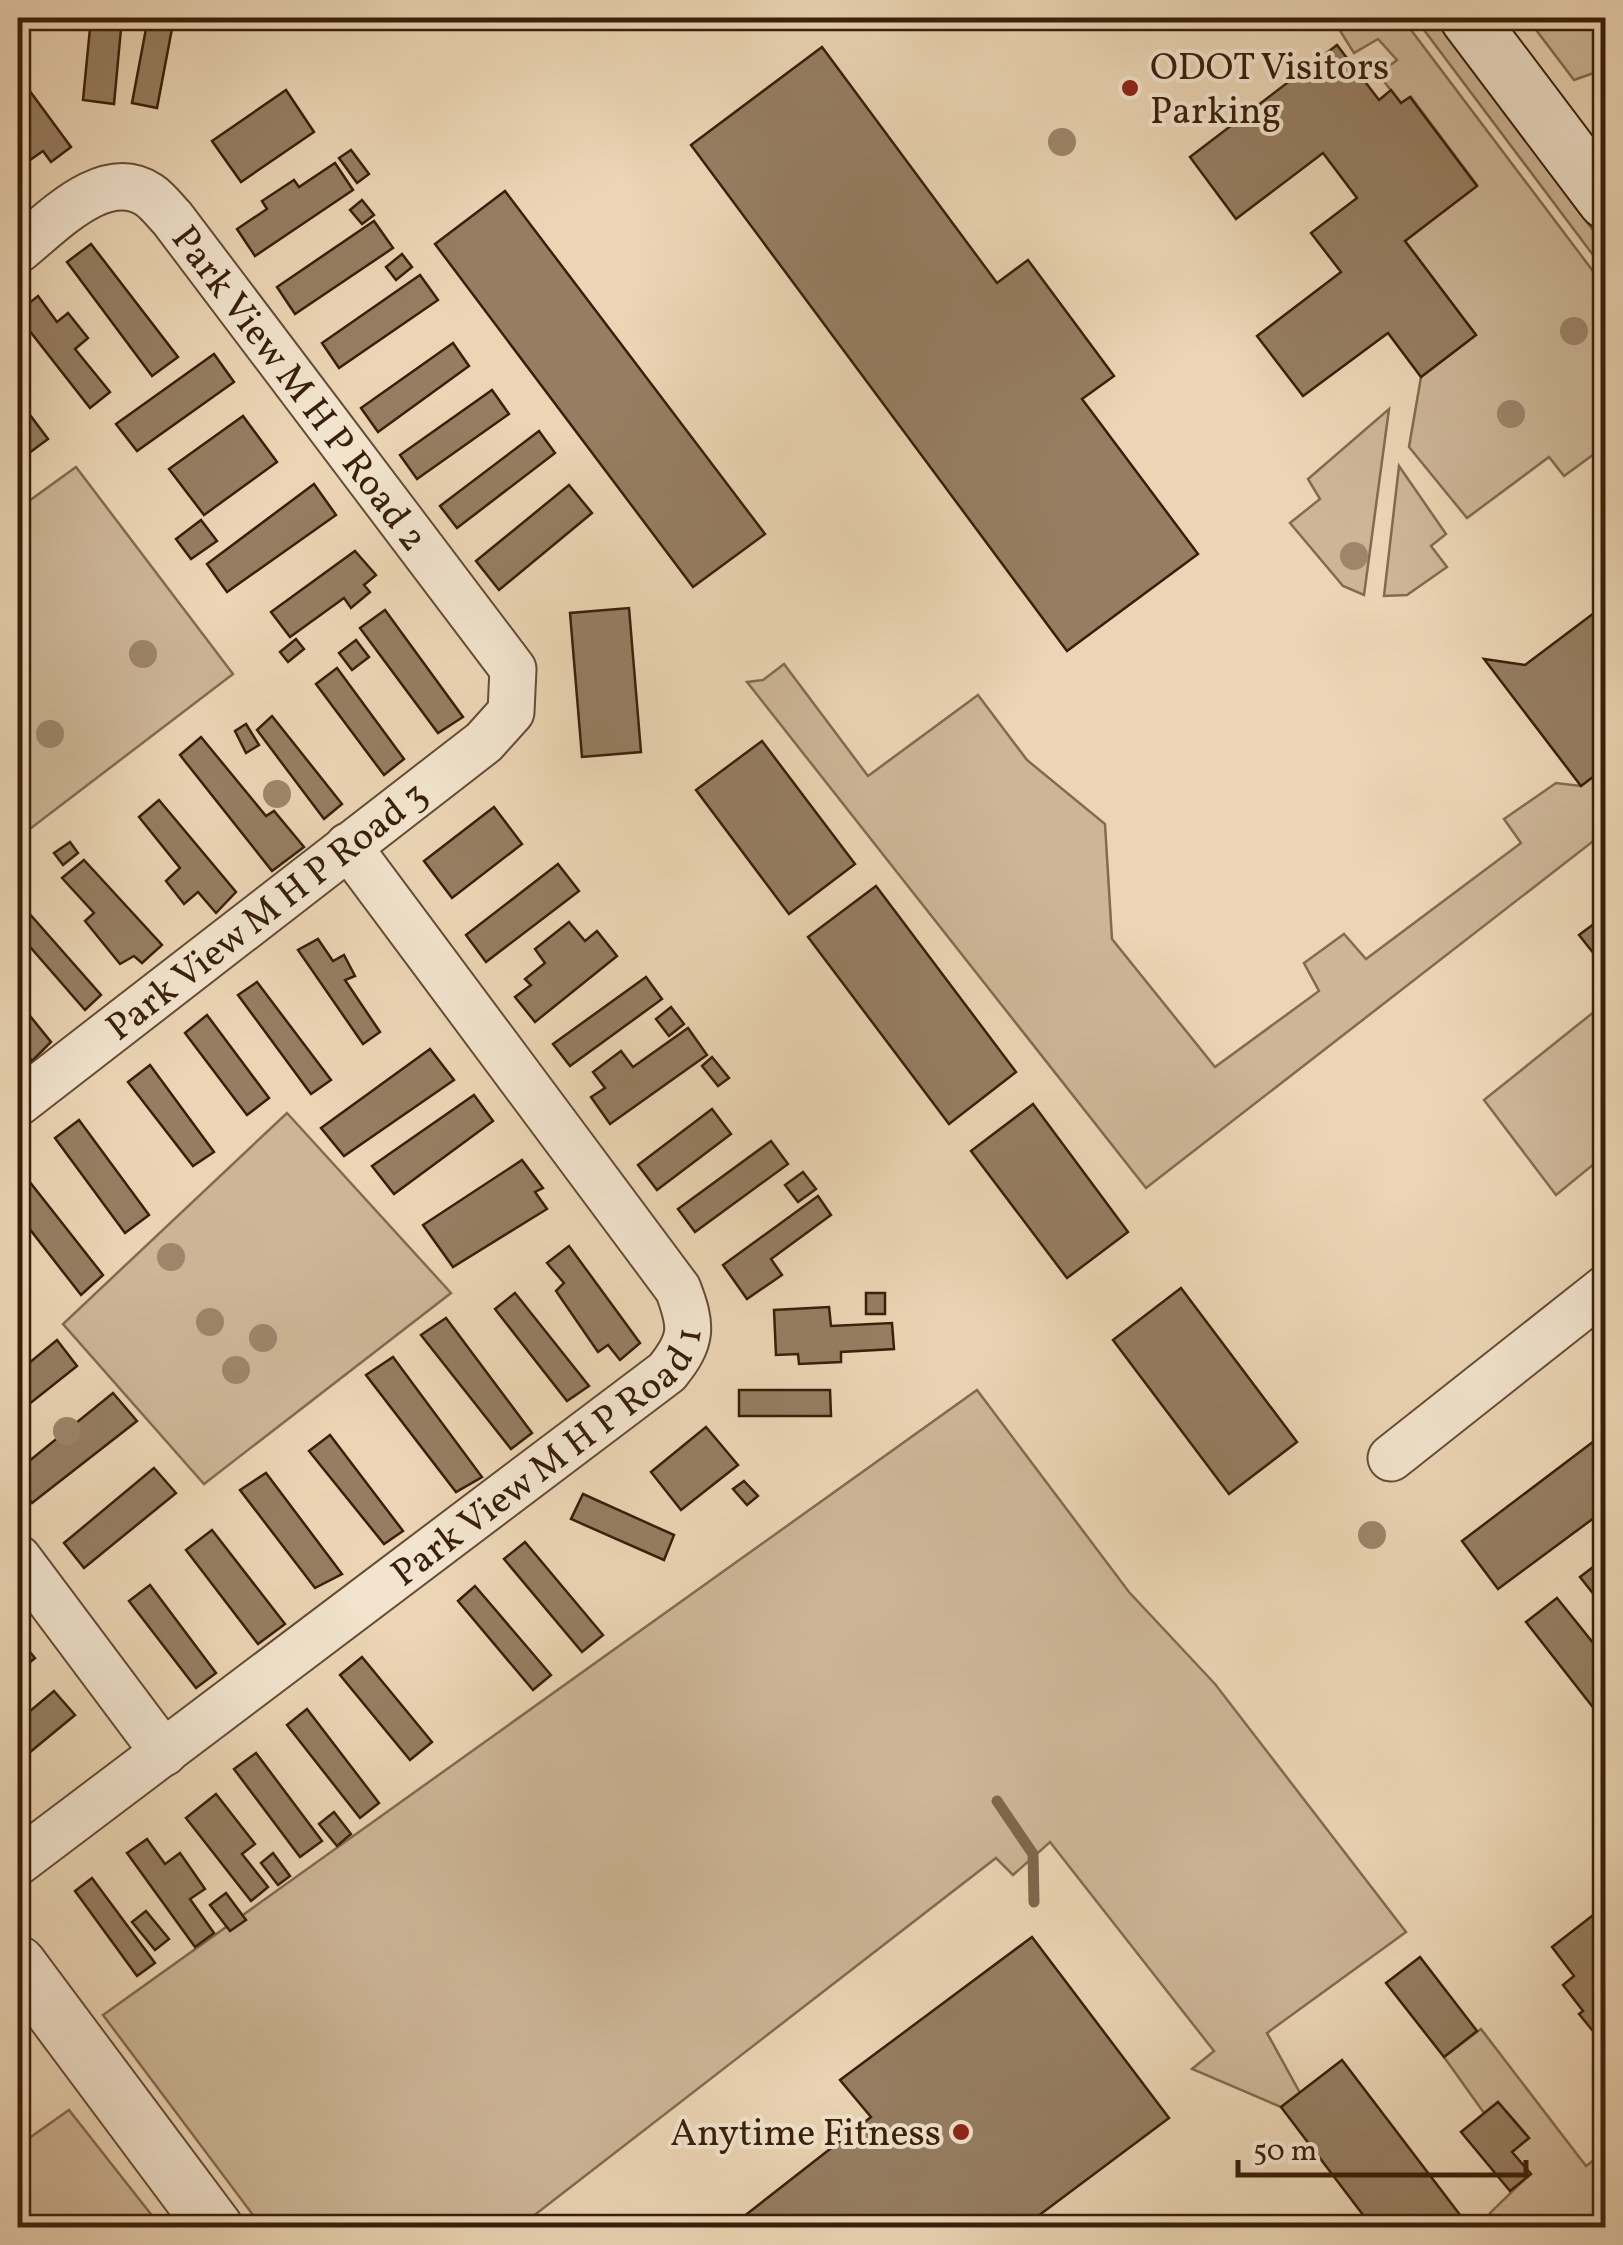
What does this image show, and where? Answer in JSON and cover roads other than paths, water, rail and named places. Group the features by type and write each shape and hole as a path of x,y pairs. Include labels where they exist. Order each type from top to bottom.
{"street":[{"path":"1468,18 1606,201"},
{"name":"Park View M H P Road 2","path":"18,250 83,199 115,186 148,194 172,218 513,668 511,712"},
{"name":"Park View M H P Road 3","path":"18,1104 484,742 511,712"},
{"name":"Park View M H P Road 1","path":"18,1862 667,1372 686,1348 689,1318 678,1289 348,846"},
{"path":"1391,1458 1606,1288"},
{"path":"18,1558 164,1752"},
{"path":"18,1964 215,2228"}],"waterway":[{"path":"997,1801 1033,1854 1034,1902"}],"place":[{"name":"ODOT Visitors Parking","path":"1130,88"},
{"name":"Anytime Fitness","path":"961,2132"}]}
